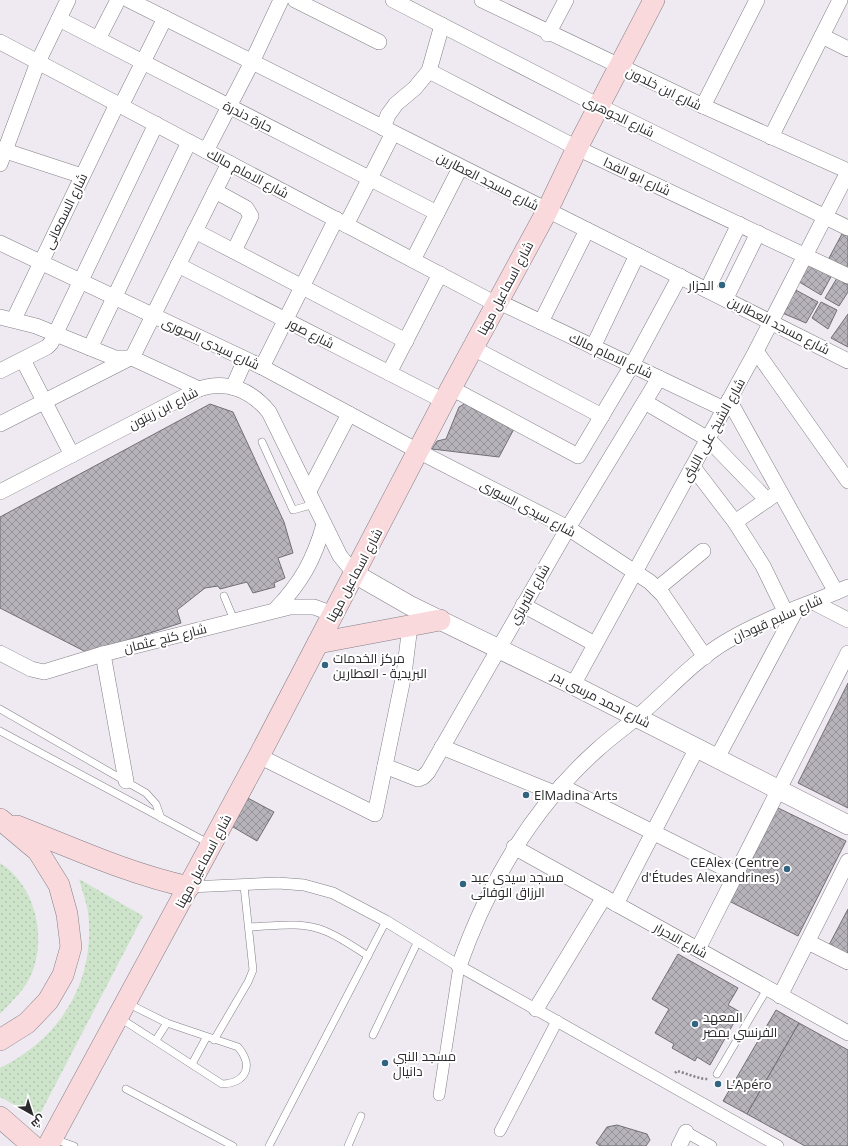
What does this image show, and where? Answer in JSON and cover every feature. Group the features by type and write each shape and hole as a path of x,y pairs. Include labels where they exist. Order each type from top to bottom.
{"main road":[{"name":"شارع اسماعيل مهنا","path":"50,1142 212,845 496,303 547,211 577,148 654,0"},
{"path":"318,643 440,620"},
{"path":"1,820 122,867 159,880 189,887"},
{"path":"0,1040 27,1023 48,1001 63,975 71,947 67,914 59,885 38,851 1,820"},
{"path":"0,1117 33,1146"}],"street":[{"path":"68,0 38,62 2,155 82,176"},
{"path":"98,39 118,0"},
{"name":"شارع مسجد العطارين","path":"129,0 157,10 252,62 460,168 726,298 848,364"},
{"path":"206,151 252,62 281,0"},
{"path":"295,0 379,42"},
{"name":"شارع الجوهرى","path":"393,0 599,106 848,228"},
{"path":"548,34 566,0"},
{"path":"703,106 757,0"},
{"path":"772,137 840,0"},
{"name":"شارع ابن خلدون","path":"492,2 548,34 848,172"},
{"name":"شارع السمعانى","path":"7,318 41,263 82,176 142,62 157,10"},
{"name":"حارة دندرة","path":"59,20 437,213"},
{"path":"262,367 302,287 341,222 370,179 388,131 388,115 396,104 415,88 429,71 442,25"},
{"path":"822,36 848,50"},
{"name":"شارع الامام مالك","path":"0,42 496,303 541,322 659,378 726,404"},
{"name":"شارع ابو الفدا","path":"429,71 577,148 848,276"},
{"path":"0,371 47,347 56,334 156,124"},
{"path":"90,348 113,297 189,142"},
{"path":"0,424 132,358 229,163"},
{"path":"413,260 460,168"},
{"name":"شارع الشيخ على الليثى","path":"573,685 772,322 848,172"},
{"path":"215,191 246,208 250,212 251,216 234,251"},
{"path":"707,290 739,224"},
{"path":"541,322 586,230"},
{"path":"195,231 406,341"},
{"path":"726,298 758,233"},
{"name":"شارع سيدى الصورى","path":"0,243 262,367 418,451"},
{"path":"593,347 637,255"},
{"name":"شارع صور","path":"178,265 389,373 448,394 578,456 602,416"},
{"path":"389,373 440,274"},
{"path":"473,348 602,416 632,365 680,276"},
{"path":"7,318 56,334 117,358 132,358 199,389"},
{"path":"756,351 848,481"},
{"path":"23,360 72,454"},
{"path":"233,387 245,360"},
{"name":"شارع التبريزي","path":"385,766 418,779 423,777 428,772 498,647 659,378"},
{"name":"شارع ابن زيتون","path":"2,487 72,454 199,389 219,385 233,387 248,392 260,401 269,412 344,562 355,574"},
{"path":"645,402 708,439 767,500"},
{"path":"726,404 842,590"},
{"path":"312,498 349,414"},
{"name":"شارع سيدى السورى","path":"418,451 568,528 635,572 663,595 705,657"},
{"path":"692,467 735,522 791,611 717,758"},
{"path":"735,522 780,490"},
{"path":"275,610 293,592 307,571 317,548 324,524"},
{"path":"657,589 703,551"},
{"name":"شارع احمد مرسى بدر","path":"355,574 409,605 498,647 848,825"},
{"name":"شارع سليم قيودان","path":"459,966 474,925 492,885 514,847 557,790 597,750 705,657 726,642 791,611 842,590"},
{"path":"813,602 848,620"},
{"path":"523,605 595,644"},
{"name":"شارع كنج عثمان","path":"0,653 37,672 44,672 103,654 290,606 314,607 333,614"},
{"path":"259,756 375,814 404,674 410,626"},
{"path":"698,949 848,652"},
{"path":"103,654 126,781"},
{"path":"442,747 557,790 653,832 736,874"},
{"path":"536,1009 610,900 653,832 697,748"},
{"name":"شارع الاحرار","path":"514,847 848,1033"},
{"path":"774,993 808,942 848,861"},
{"path":"189,887 244,886 278,883 304,884 333,893 386,921 459,966 778,1146"},
{"path":"808,942 848,962"},
{"path":"440,1095 459,966"},
{"path":"500,1131 557,1021"},
{"path":"679,1146 686,1132 711,1146"}],"lane":[{"path":"262,442 293,510 312,498"},
{"path":"224,596 234,620"},
{"path":"0,709 126,781 151,798 161,818"},
{"path":"0,731 212,845"},
{"path":"214,1040 251,976 253,964 244,886"},
{"path":"271,1145 386,921"},
{"path":"249,927 296,925 311,926 326,931 368,956"},
{"path":"373,1035 418,940"},
{"path":"717,1074 774,993"},
{"path":"122,1010 238,1047 245,1056 247,1067 242,1077 233,1084 222,1084 156,1040 122,1010"},
{"path":"156,1040 166,1023"},
{"path":"192,1064 206,1038"},
{"path":"126,1089 233,1146"},
{"path":"348,1146 361,1116"},
{"path":"50,1142 74,1146"}],"path":[{"path":"672,1077 677,1071 693,1074 702,1079 708,1080 717,1074"}],"green space":[{"path":"0,863 22,884 29,898 35,912 38,928 38,943 32,973 26,985 0,1014"},
{"path":"79,879 143,916 38,1118 0,1097 0,1068 22,1056 41,1041 57,1024 70,1005 80,984 86,961 89,937 88,912"}],"building":[{"path":"843,232 848,236 848,274 828,260"},
{"path":"806,262 832,275 821,295 796,280"},
{"path":"837,278 848,285 848,292 839,306 825,298"},
{"path":"792,288 818,302 806,323 780,312"},
{"path":"821,302 837,310 828,329 812,318"},
{"path":"848,314 848,347 831,338"},
{"path":"466,403 515,427 499,457 432,449 437,441 446,439 459,407"},
{"path":"210,404 233,412 284,522 293,553 278,558 285,578 274,583 275,587 253,593 247,582 220,589 218,586 205,588 177,610 181,623 88,653 0,608 0,517"},
{"path":"848,683 848,808 798,783"},
{"path":"244,796 274,812 257,841 228,824"},
{"path":"774,806 846,841 798,936 727,900"},
{"path":"848,909 848,955 829,945"},
{"path":"678,954 738,988 728,1005 740,1012 710,1065 697,1057 695,1061 672,1048 674,1044 655,1033 669,1009 652,999"},
{"path":"776,1010 799,1023 747,1114 723,1101"},
{"path":"799,1023 848,1050 848,1146 805,1146 747,1114"},
{"path":"617,1125 647,1134 650,1140 646,1146 600,1146 596,1143 607,1127"}],"place":[{"name":"الجزار","path":"722,285"},
{"name":"مركز الخدمات البريدية - العطارين","path":"325,665"},
{"name":"ElMadina Arts","path":"526,795"},
{"name":"CEAlex (Centre d'Études Alexandrines)","path":"787,869"},
{"name":"مسجد سيدى عبد الرزاق الوفائى","path":"463,884"},
{"name":"المعهد الفرنسي بمصر","path":"695,1024"},
{"name":"مسجد النبي دانيال","path":"385,1063"},
{"name":"L’Apéro","path":"718,1084"}]}
